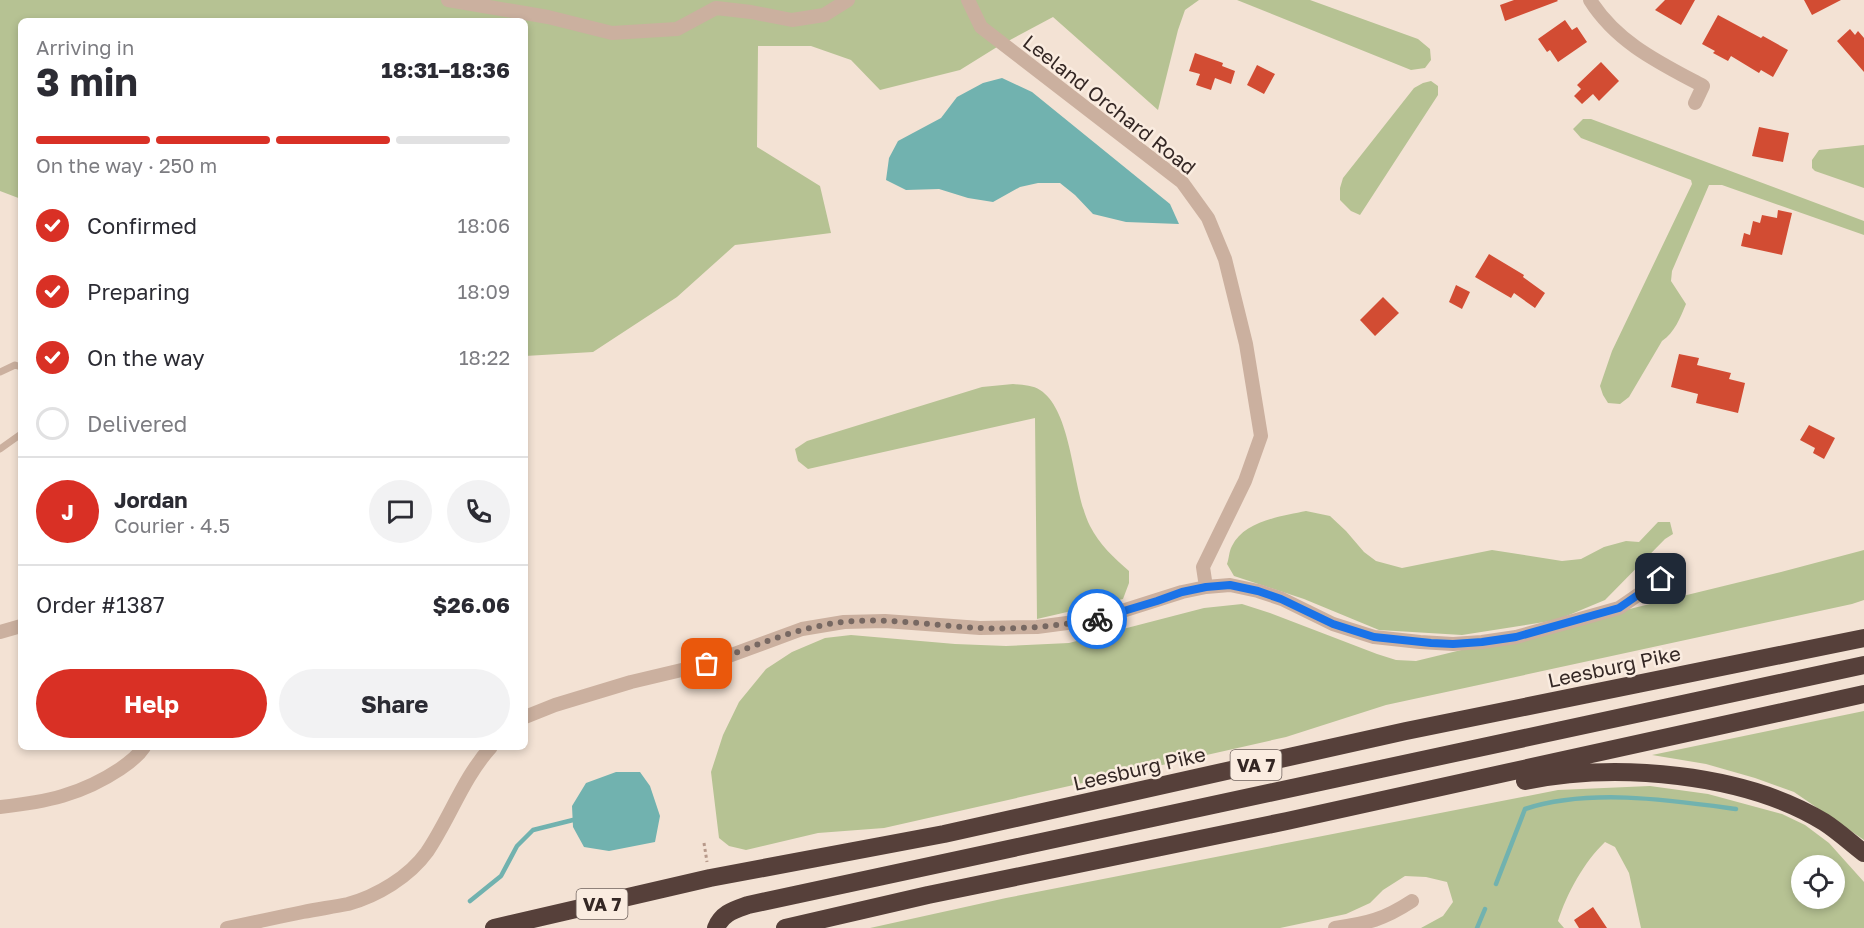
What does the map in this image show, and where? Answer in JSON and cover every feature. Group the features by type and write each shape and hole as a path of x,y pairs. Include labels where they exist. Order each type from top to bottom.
{"highway":[{"path":"1826,646 1864,623"},
{"name":"Leesburg Pike","path":"494,928 710,878 944,834 1416,729 1864,638"},
{"path":"716,928 720,920 729,912 748,906 1864,664"},
{"path":"785,928 928,895 1287,820 1864,694"},
{"path":"1287,820 1385,810 1547,776 1602,771 1665,773 1749,790 1795,807 1824,822 1864,853"},
{"path":"809,928 832,918"}],"street":[{"path":"448,0 548,17 612,33 677,29 716,8 792,20 824,15 848,0"},
{"name":"Leeland Orchard Road","path":"968,0 981,27 1182,182 1208,218 1225,259 1246,344 1261,436 1245,481 1203,567 1206,587"},
{"path":"1590,0 1611,27 1644,55 1703,86 1695,103"},
{"path":"528,716 555,705 631,682 707,664 802,629 854,622 885,621 980,628 1071,624 1097,619 1182,592 1230,585 1281,599 1333,624 1374,637 1453,644 1516,637 1619,608 1661,579"},
{"path":"0,632 18,627"},
{"path":"0,807 39,803 91,787 127,764 141,750"},
{"path":"227,928 348,903 378,892 405,874 425,854 488,750"},
{"path":"1335,928 1370,923 1393,913 1412,901"}],"lane":[{"path":"0,372 15,365 18,366"},
{"path":"0,449 18,436"}],"green space":[{"path":"0,0 1199,0 1185,10 1158,110 1053,17 960,70 880,90 851,60 811,46 758,46 757,147 820,186 831,233 735,245 677,297 593,352 528,356 528,18 18,18 18,198 0,191"},
{"path":"1237,0 1310,0 1418,39 1430,49 1431,60 1425,68 1411,70"},
{"path":"1431,81 1438,86 1438,95 1360,215 1351,211 1340,200 1343,178 1414,88"},
{"path":"1583,119 1591,119 1864,221 1864,235 1722,185 1709,185 1672,271 1671,281 1686,304 1682,314 1674,329 1662,341 1629,397 1620,404 1608,403 1600,386 1612,351 1692,184 1691,180 1581,138 1573,129"},
{"path":"1864,145 1864,188 1812,168 1812,160 1819,150"},
{"path":"1013,384 1040,390 1051,400 1059,415 1066,433 1079,493 1090,526 1102,545 1129,571 1129,583 1123,599 1037,619 1035,418 808,469 798,461 795,449 807,441 982,387"},
{"path":"1306,511 1330,516 1364,552 1376,561 1402,568 1492,550 1562,561 1581,559 1604,547 1626,541 1639,542 1658,522 1670,522 1673,534 1665,539 1605,600 1557,620 1462,635 1379,630 1304,599 1234,576 1227,564 1231,548 1245,531 1265,521"},
{"path":"1864,550 1864,600 1852,604 1386,705 1286,737 884,828 818,833 746,850 729,846 719,838 711,772 723,735 739,702 766,669 792,652 825,638 851,635 1006,646 1069,643 1204,608 1242,604 1377,654 1396,660 1416,661"},
{"path":"1864,711 1864,840 1794,792 1706,764 1652,755"},
{"path":"1650,786 1708,794 1782,814 1805,825 1829,843 1840,855 1791,855 1791,909 1845,909 1845,861 1864,882 1864,928 1641,928 1629,873 1615,847 1605,842 1583,868 1566,900 1558,921 1564,928 1421,928 1443,916 1453,902 1447,882 1426,877 1405,876 1383,890 1370,903 1346,914 1280,928 870,928 1006,898 1558,790"}],"water":[{"path":"1002,78 1032,92 1170,204 1179,224 1126,222 1093,214 1060,183 1038,183 1020,187 993,202 968,198 939,189 906,190 886,180 889,158 898,141 941,118 957,97 983,83"},
{"path":"616,772 640,772 650,786 660,816 655,842 609,851 584,847 573,827 572,806 586,783"}],"building":[{"path":"1514,0 1558,1 1505,21 1500,5"},
{"path":"1665,0 1695,0 1681,25 1655,10"},
{"path":"1804,0 1841,0 1812,15"},
{"path":"1718,15 1788,50 1773,77 1761,70 1759,73 1731,56 1728,61 1702,44"},
{"path":"1565,20 1572,30 1577,27 1587,42 1558,62 1550,50 1547,52 1538,39"},
{"path":"1850,29 1855,35 1858,31 1864,38 1864,72 1837,41"},
{"path":"1195,53 1223,63 1222,66 1235,71 1231,84 1215,78 1211,90 1196,85 1200,74 1189,71"},
{"path":"1601,62 1619,81 1599,101 1593,94 1582,104 1574,96 1581,89 1577,85"},
{"path":"1257,65 1275,74 1264,94 1247,85"},
{"path":"1759,127 1789,133 1783,162 1752,156"},
{"path":"1778,210 1792,213 1782,255 1741,246 1744,233 1750,235 1753,221 1760,223 1762,215 1777,218"},
{"path":"1489,254 1524,275 1523,277 1545,293 1535,308 1514,293 1511,298 1475,277"},
{"path":"1456,285 1470,292 1462,309 1449,302"},
{"path":"1383,297 1399,313 1375,336 1360,320"},
{"path":"1679,354 1699,358 1697,365 1731,373 1729,379 1745,383 1738,413 1696,403 1698,394 1671,387"},
{"path":"1809,425 1835,438 1824,459 1813,453 1815,448 1800,440"},
{"path":"1593,907 1607,928 1579,928 1574,920"}],"waterway":[{"path":"1496,884 1525,809 1550,803 1602,797 1684,802 1736,809"},
{"path":"470,901 501,876 517,846 533,830 573,820"},
{"path":"1477,928 1485,909"}],"way so far":[{"path":"707,664 802,629 844,622 885,621 980,628 1013,628 1071,624 1097,619"}],"route":[{"path":"1097,619 1182,592 1230,585 1281,599 1333,624 1374,637 1431,643 1482,642 1516,637 1619,608 1661,579"}]}
